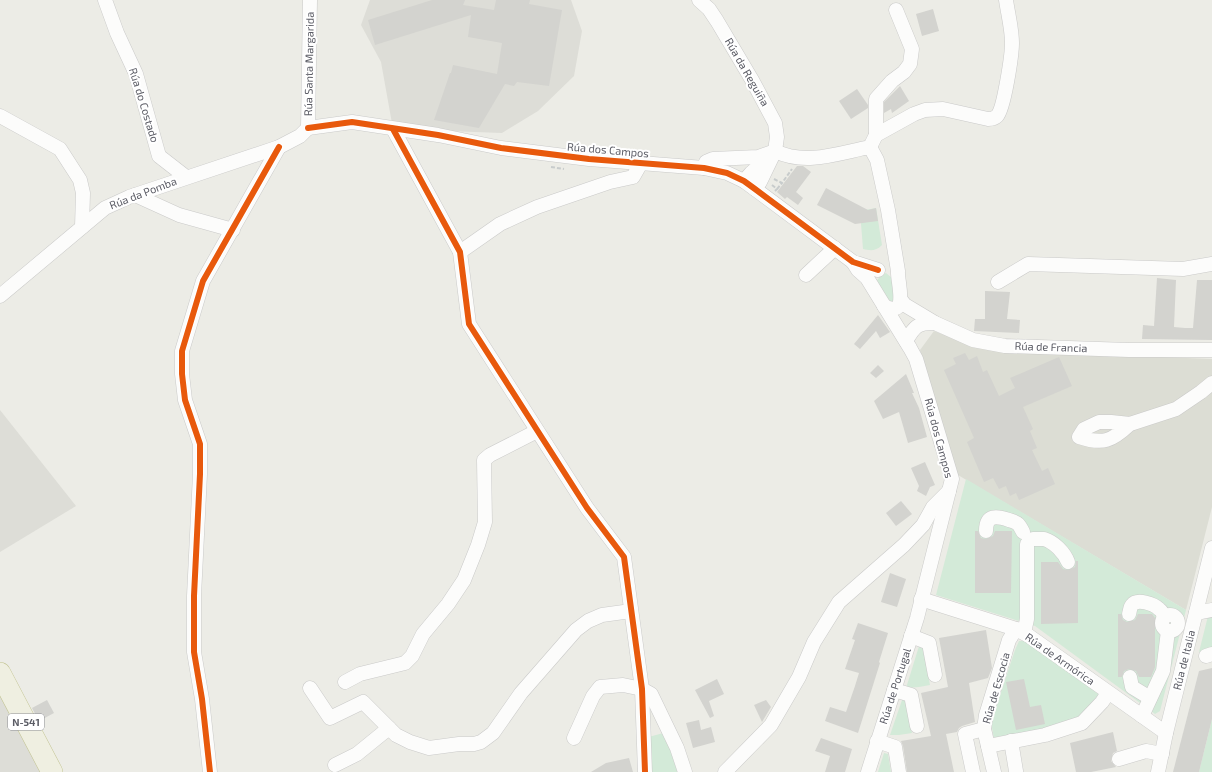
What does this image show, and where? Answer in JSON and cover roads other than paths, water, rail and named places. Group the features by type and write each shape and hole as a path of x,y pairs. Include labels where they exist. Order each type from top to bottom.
{"highway":[{"name":"N-541","path":"0,672 52,772"}],"street":[{"name":"Rúa do Costado","path":"105,0 117,33 136,74 159,156 186,177"},
{"name":"Rúa Santa Margarida","path":"308,128 310,0"},
{"name":"Rúa da Reguiña","path":"699,0 717,21 752,80 775,123 777,137 775,152"},
{"path":"704,168 706,162 713,159 758,157 775,152 784,156 798,158 818,158 873,141 914,114 925,110 943,109 988,119 997,116 1000,111 1007,80 1012,43 1006,0"},
{"path":"896,10 912,48 910,64 904,72 892,81 876,99 873,141 888,210 898,271 901,300 898,307 892,310 884,306 872,287 873,276 878,270 887,268 898,276"},
{"path":"0,116 60,149 80,180 83,193 82,227"},
{"name":"Rúa dos Campos","path":"308,128 352,122 501,148 589,159 704,168 727,173 750,185 853,262 858,270 867,278 872,287"},
{"name":"Rúa da Pomba","path":"0,296 105,208 135,195 186,177 279,148 300,136 308,128"},
{"path":"393,129 460,252 469,324 587,508 624,557 642,689 645,772"},
{"path":"210,772 202,699 194,652 194,596 200,444 185,400 182,374 182,351 203,281 279,148"},
{"path":"750,185 751,173 775,152"},
{"path":"460,252 500,224 537,207 610,182 633,177 640,163"},
{"path":"135,195 179,216 232,230"},
{"path":"806,275 835,248"},
{"name":"Rúa dos Campos","path":"853,262 878,270"},
{"path":"998,282 1028,264 1183,269 1212,264"},
{"name":"Rúa de Francia","path":"901,300 905,305 935,323 973,340 1005,346 1128,350 1212,350"},
{"name":"Rúa dos Campos","path":"884,306 916,359 952,479 921,600"},
{"path":"906,341 916,326 924,323 935,323"},
{"path":"1130,424 1176,409 1212,383"},
{"path":"345,682 360,674 405,663 412,656 423,634 448,604 464,580 478,545 485,522 484,460 490,455 537,431"},
{"path":"725,772 771,725 795,683 817,636 839,602 904,545 922,525 934,507 949,491"},
{"path":"986,531 986,524 993,517 1018,523 1028,539 1044,539 1059,548 1065,554 1068,562"},
{"name":"Rúa de Escocia","path":"994,772 984,730 986,715 1009,640 1020,631 1027,619 1028,539"},
{"name":"Rúa de Italia","path":"1158,772 1166,733 1211,554"},
{"name":"Rúa de Armórica","path":"921,600 1020,631 1166,733"},
{"name":"Rúa de Portugal","path":"868,772 921,600"},
{"path":"1129,614 1131,605 1134,602 1154,605 1160,609 1165,617 1162,621 1162,626 1168,631 1163,671 1142,716"},
{"path":"1196,613 1212,610"},
{"path":"310,688 330,718 363,702 396,735 410,742 429,748 459,744 474,744 481,742 493,733 521,693 576,630 602,615 631,611"},
{"path":"911,636 929,643 935,674"},
{"path":"1130,677 1132,687 1150,698"},
{"path":"574,738 594,696 600,687 623,685 642,689 651,694 677,748 685,772"},
{"path":"894,690 912,695 917,726"},
{"path":"988,746 1045,735 1082,723 1102,702 1108,693"},
{"path":"335,765 357,754 389,728"},
{"path":"973,772 965,734 984,730"},
{"path":"877,741 895,747 899,772"},
{"path":"1011,741 1016,770"},
{"path":"1119,759 1146,751 1162,754"}]}
